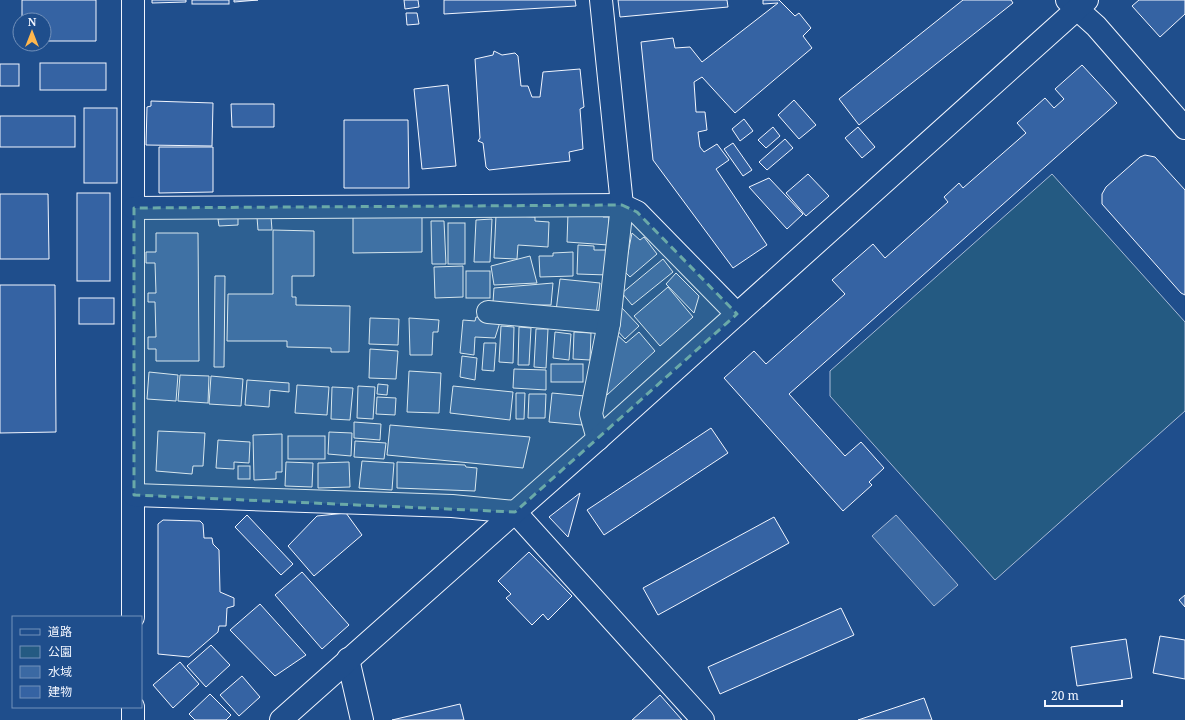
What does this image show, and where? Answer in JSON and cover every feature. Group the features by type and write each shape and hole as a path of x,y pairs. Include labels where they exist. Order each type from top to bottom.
{"street":[{"path":"133,0 134,616"},
{"path":"598,439 590,414 609,324 622,205 601,0"},
{"path":"282,720 348,659 598,439 737,314 1077,3 1185,128"},
{"path":"134,208 622,205 637,212 737,314"},
{"path":"488,312 609,324"},
{"path":"134,495 452,506 515,512 703,720"},
{"path":"348,659 362,720"},
{"path":"133,708 133,720"}],"highlighted area":[{"path":"622,205 637,212 737,314 515,512 134,495 134,208"}],"green space":[{"path":"1052,174 1185,322 1185,411 995,580 830,396 830,371"}],"water":[{"path":"896,515 958,585 934,606 872,536"}],"building":[{"path":"22,0 96,0 96,41 52,41 52,12 22,12"},
{"path":"152,0 186,0 186,2 152,3"},
{"path":"192,0 229,0 229,4 192,4"},
{"path":"234,0 258,0 234,2"},
{"path":"404,0 418,0 419,7 405,9"},
{"path":"444,0 575,0 576,6 444,14"},
{"path":"618,0 727,0 728,7 620,17"},
{"path":"763,0 779,0 795,16 799,13 811,28 803,36 812,48 735,113 702,77 694,82 696,112 705,112 707,130 698,132 700,147 704,152 717,144 729,160 716,169 767,245 733,268 653,160 641,42 673,38 675,48 690,47 702,62 778,3 763,4"},
{"path":"963,0 1011,0 1013,3 859,125 839,99"},
{"path":"1139,0 1185,0 1185,14 1160,37 1132,6"},
{"path":"406,13 417,13 419,24 407,25"},
{"path":"494,51 502,55 515,53 518,56 521,86 528,86 532,97 540,97 543,72 580,69 584,107 580,109 583,149 569,152 570,161 489,170 486,167 483,143 478,141 480,138 475,59 493,55"},
{"path":"40,63 106,63 106,90 40,90"},
{"path":"0,64 19,64 19,86 0,86"},
{"path":"1082,65 1117,103 789,394 845,456 861,442 884,468 869,482 872,485 843,511 724,378 754,351 766,364 845,294 832,280 873,244 885,258 948,202 944,197 959,183 963,188 1026,133 1017,123 1045,98 1054,108 1064,99 1055,89"},
{"path":"448,85 456,166 422,169 414,89"},
{"path":"794,100 816,125 799,139 778,115"},
{"path":"151,101 213,103 212,146 146,145 147,107 151,106"},
{"path":"231,104 274,104 274,127 232,127"},
{"path":"84,108 117,108 117,183 84,183"},
{"path":"0,116 75,116 75,147 0,147"},
{"path":"744,119 753,131 740,141 732,129"},
{"path":"344,120 408,120 409,188 344,188"},
{"path":"773,127 780,136 766,148 758,140"},
{"path":"858,127 875,147 862,158 845,138"},
{"path":"785,139 793,148 767,170 759,162"},
{"path":"733,143 752,170 743,176 724,149"},
{"path":"159,147 213,147 213,192 159,193"},
{"path":"1145,155 1155,157 1185,190 1185,295 1181,293 1102,204 1102,194 1106,187 1140,157"},
{"path":"808,174 829,196 806,216 786,193"},
{"path":"769,178 803,214 787,229 749,187"},
{"path":"77,193 110,193 110,281 77,281"},
{"path":"0,194 48,194 49,259 0,259"},
{"path":"568,213 603,215 603,217 609,217 608,245 567,242"},
{"path":"422,215 422,252 353,253 353,216"},
{"path":"496,215 535,217 535,221 549,222 548,247 518,245 517,259 494,258"},
{"path":"257,217 271,217 272,230 258,230"},
{"path":"238,218 238,225 219,226 218,219"},
{"path":"492,219 490,262 474,262 476,220"},
{"path":"431,221 444,221 446,264 432,264"},
{"path":"448,223 465,223 465,264 448,264"},
{"path":"273,230 314,231 314,276 292,276 292,297 296,297 296,305 350,306 349,352 331,352 331,348 287,347 287,341 227,341 228,294 273,294"},
{"path":"156,233 198,233 199,361 156,361 156,349 148,349 148,337 156,337 155,302 148,302 148,293 156,293 155,263 146,263 146,252 156,252"},
{"path":"632,233 640,240 644,237 657,254 630,277 625,272 625,268"},
{"path":"578,245 594,246 594,250 608,250 608,275 577,274"},
{"path":"573,252 573,276 540,277 539,256 553,256 553,253"},
{"path":"530,256 537,283 494,285 491,266"},
{"path":"663,259 673,272 632,305 622,293"},
{"path":"463,266 463,297 435,298 434,267"},
{"path":"466,271 490,271 490,298 466,298"},
{"path":"676,273 699,296 694,313 666,284"},
{"path":"215,276 225,276 224,367 214,367"},
{"path":"560,279 600,283 596,315 556,311"},
{"path":"553,283 551,305 498,305 493,302 494,288"},
{"path":"0,285 55,285 56,432 0,433"},
{"path":"668,287 693,317 660,346 634,316"},
{"path":"79,298 114,298 114,324 79,324"},
{"path":"622,308 639,326 625,339 614,327"},
{"path":"476,317 501,319 495,338 475,337 474,355 460,353 463,320 475,321"},
{"path":"370,318 399,319 398,345 369,344"},
{"path":"409,318 439,320 438,332 433,332 432,355 410,355"},
{"path":"501,326 514,327 513,363 499,362"},
{"path":"519,327 531,328 529,365 518,365"},
{"path":"536,329 548,329 546,368 534,367"},
{"path":"613,331 626,343 639,332 655,351 607,395 606,367"},
{"path":"555,332 571,334 569,360 553,358"},
{"path":"574,332 591,333 590,360 573,359"},
{"path":"484,343 496,343 494,371 482,370"},
{"path":"370,349 398,351 396,379 369,378"},
{"path":"462,356 477,358 475,380 460,377"},
{"path":"551,364 583,364 583,382 551,382"},
{"path":"514,369 546,370 546,390 513,388"},
{"path":"409,371 441,373 439,413 407,412"},
{"path":"149,372 178,375 176,401 147,399"},
{"path":"180,375 209,376 208,403 178,401"},
{"path":"211,376 243,379 241,406 209,404"},
{"path":"247,380 289,383 289,392 270,390 269,407 245,405"},
{"path":"378,384 388,385 387,395 377,394"},
{"path":"297,385 329,387 327,415 295,413"},
{"path":"358,386 375,387 373,419 357,418"},
{"path":"453,386 513,392 510,420 450,413"},
{"path":"332,387 353,388 350,420 331,419"},
{"path":"516,393 525,393 524,419 516,419"},
{"path":"552,393 585,396 582,425 549,422"},
{"path":"529,394 546,394 545,418 528,418"},
{"path":"377,397 396,398 395,415 376,414"},
{"path":"354,422 381,424 380,440 354,438"},
{"path":"390,425 530,437 523,468 387,455"},
{"path":"711,428 728,453 604,535 587,510"},
{"path":"158,431 205,433 203,466 193,466 192,474 156,471"},
{"path":"329,432 352,433 351,456 328,454"},
{"path":"282,434 282,472 276,472 276,479 254,480 253,435"},
{"path":"288,436 325,436 325,459 288,459"},
{"path":"218,440 250,442 249,463 234,462 234,469 216,468"},
{"path":"355,441 386,443 384,459 354,457"},
{"path":"362,461 394,463 392,490 359,488"},
{"path":"286,462 313,463 312,487 285,486"},
{"path":"349,462 350,487 318,488 318,463"},
{"path":"397,462 465,465 466,467 477,468 475,491 397,488"},
{"path":"238,466 250,466 250,479 238,479"},
{"path":"580,493 568,537 549,517"},
{"path":"346,513 362,535 314,576 288,546 317,516"},
{"path":"247,515 293,564 281,575 235,527"},
{"path":"774,517 789,543 658,615 643,588"},
{"path":"163,520 200,521 203,524 204,538 212,538 213,544 219,550 220,592 234,598 234,606 227,608 226,626 219,626 218,632 189,657 158,654 158,524"},
{"path":"529,552 572,596 548,620 543,614 532,625 506,598 511,594 498,581"},
{"path":"302,572 349,625 322,649 275,595"},
{"path":"1185,595 1185,607 1179,600"},
{"path":"260,604 306,655 275,676 230,630"},
{"path":"841,608 854,635 720,694 708,667"},
{"path":"1160,636 1185,640 1185,679 1153,673"},
{"path":"1126,639 1132,678 1077,686 1071,647"},
{"path":"211,645 230,665 206,687 187,666"},
{"path":"180,662 199,684 173,708 153,685"},
{"path":"242,676 260,697 239,716 220,695"},
{"path":"210,694 231,715 226,720 195,720 189,714"},
{"path":"660,695 682,720 632,720"},
{"path":"924,698 932,720 858,720"},
{"path":"460,704 464,720 392,720"}]}
